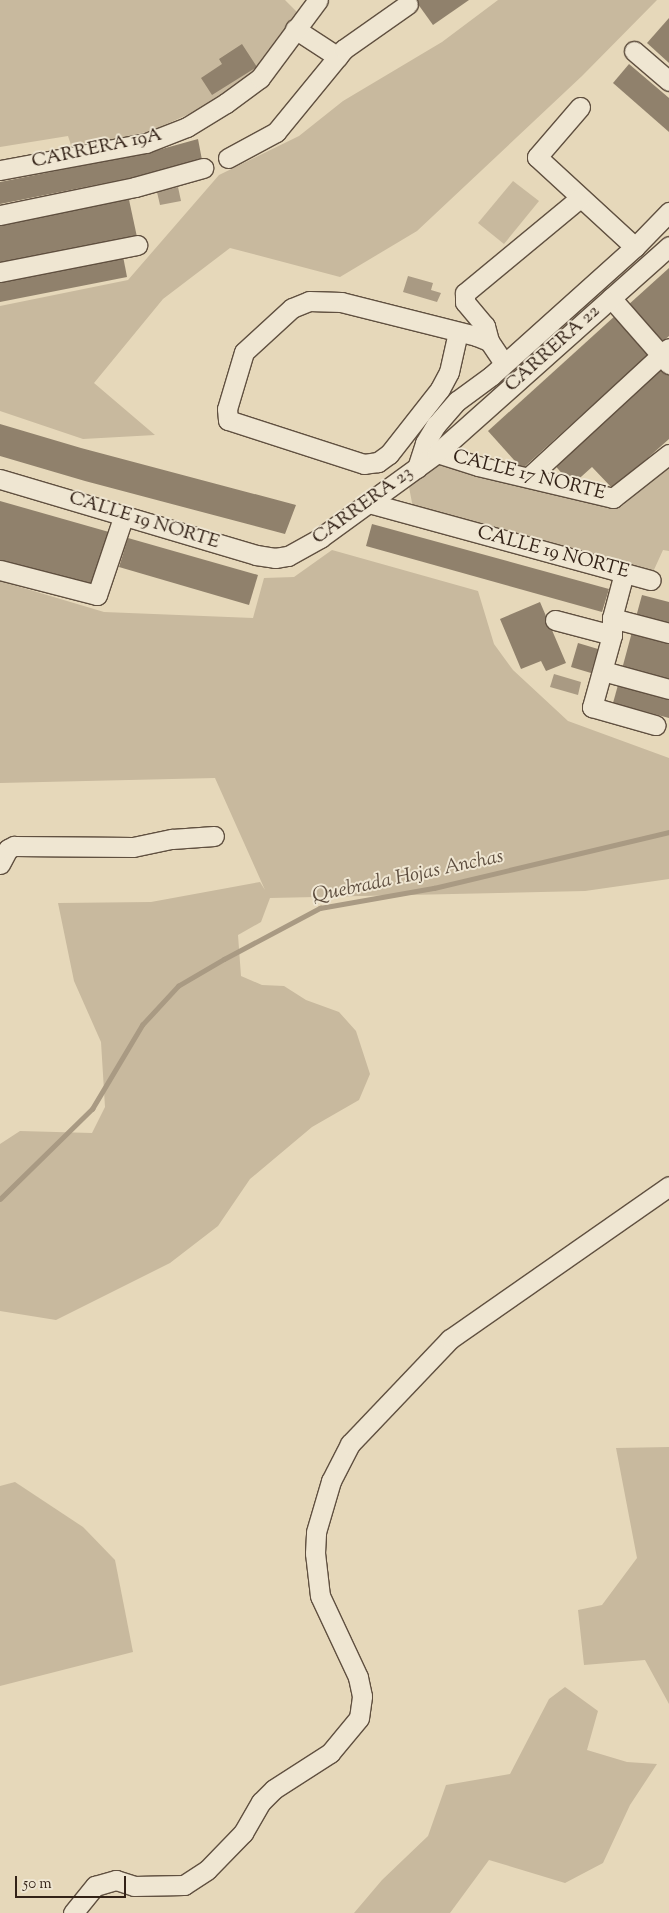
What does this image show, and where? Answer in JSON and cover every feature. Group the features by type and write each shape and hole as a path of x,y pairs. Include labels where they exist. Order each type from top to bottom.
{"street":[{"name":"CARRERA 19A","path":"0,170 146,143 187,127 226,103 260,78 318,0"},
{"path":"228,158 276,132 344,49 408,4"},
{"path":"295,29 338,57"},
{"path":"634,50 669,81"},
{"path":"580,107 537,158 635,246"},
{"path":"0,215 135,186 203,168"},
{"path":"497,369 485,326 464,302 465,293 580,198"},
{"path":"417,468 425,443 436,425 457,401 497,369 635,246 669,212"},
{"path":"0,272 138,245"},
{"name":"CARRERA 22","path":"437,453 669,246"},
{"path":"529,478 666,356 611,298"},
{"path":"458,332 448,372 440,389 389,454 378,462 364,464 228,420 227,409 244,352 292,308 309,301 341,302 458,332 489,341"},
{"name":"CARRERA 23","path":"288,556 369,503 437,453"},
{"name":"CALLE 17 NORTE","path":"437,453 606,497 620,495 669,454"},
{"name":"CALLE 19 NORTE","path":"0,479 256,555 275,558 288,556"},
{"name":"CALLE 19 NORTE","path":"369,503 651,580"},
{"path":"0,570 97,595 124,515"},
{"path":"624,572 603,671 592,707 656,725"},
{"path":"555,620 669,634"},
{"path":"603,671 669,689"},
{"path":"0,864 8,849 14,846 133,847 172,839 214,836"},
{"path":"73,1913 95,1886 116,1880 134,1886 184,1885 208,1870 243,1833 260,1802 274,1789 330,1753 359,1718 362,1696 358,1677 320,1596 314,1554 316,1532 331,1481 350,1444 450,1339 669,1186"}],"shaded area":[{"path":"0,0 285,0 298,13 253,73 207,106 151,131 72,148 68,136 0,147"},
{"path":"498,0 657,0 582,76 417,231 340,277 230,248 163,299 94,383 155,435 83,439 0,411 0,306 128,280 219,175 299,136 343,101 442,42"},
{"path":"513,181 539,201 504,244 478,223"},
{"path":"178,187 181,201 160,205 157,192"},
{"path":"408,276 433,283 431,290 441,293 437,302 403,292"},
{"path":"440,463 621,507 669,465 669,551 663,550 653,572 413,508 409,487"},
{"path":"332,550 478,591 494,644 513,670 568,721 669,758 669,879 585,891 270,898 261,922 238,935 241,976 262,985 284,986 306,1000 339,1012 356,1031 370,1074 359,1100 312,1127 250,1179 218,1226 170,1263 56,1320 0,1311 0,1144 20,1131 92,1133 105,1107 101,1042 74,981 58,903 151,902 260,882 265,890 215,778 0,783 0,581 104,612 253,618 264,578 294,577"},
{"path":"554,674 581,682 578,695 550,687"},
{"path":"669,1447 669,1704 645,1660 584,1665 578,1610 602,1605 637,1558 616,1448"},
{"path":"15,1482 83,1527 115,1560 133,1652 0,1686 0,1486"},
{"path":"565,1687 598,1711 587,1750 627,1762 657,1764 630,1805 603,1863 565,1883 489,1860 450,1913 354,1913 382,1880 428,1836 446,1785 510,1774 549,1699"}],"building":[{"path":"415,0 469,0 433,25"},
{"path":"669,18 669,63 647,43"},
{"path":"242,44 257,67 212,95 201,78 222,64 219,59"},
{"path":"629,64 669,98 669,132 613,83"},
{"path":"198,139 202,160 156,173 0,204 0,182 151,152"},
{"path":"128,195 137,237 0,264 0,221"},
{"path":"123,256 127,277 0,302 0,280"},
{"path":"669,268 669,336 661,343 627,306"},
{"path":"616,315 650,353 522,469 488,431"},
{"path":"662,363 669,371 669,439 613,489 592,467 572,485 552,462"},
{"path":"0,424 81,448 296,505 285,534 85,481 0,456"},
{"path":"0,501 109,532 92,590 0,564"},
{"path":"372,524 609,589 602,612 366,546"},
{"path":"128,538 258,575 249,605 119,567"},
{"path":"642,595 669,602 669,626 636,617"},
{"path":"540,602 566,663 546,671 541,661 521,669 500,619"},
{"path":"632,632 669,642 669,681 622,669"},
{"path":"578,643 598,649 591,673 571,667"},
{"path":"618,685 669,698 669,718 613,703"}],"waterway":[{"name":"Quebrada Hojas Anchas","path":"0,1199 92,1109 142,1025 178,986 224,959 320,908 434,888 669,832"}]}
